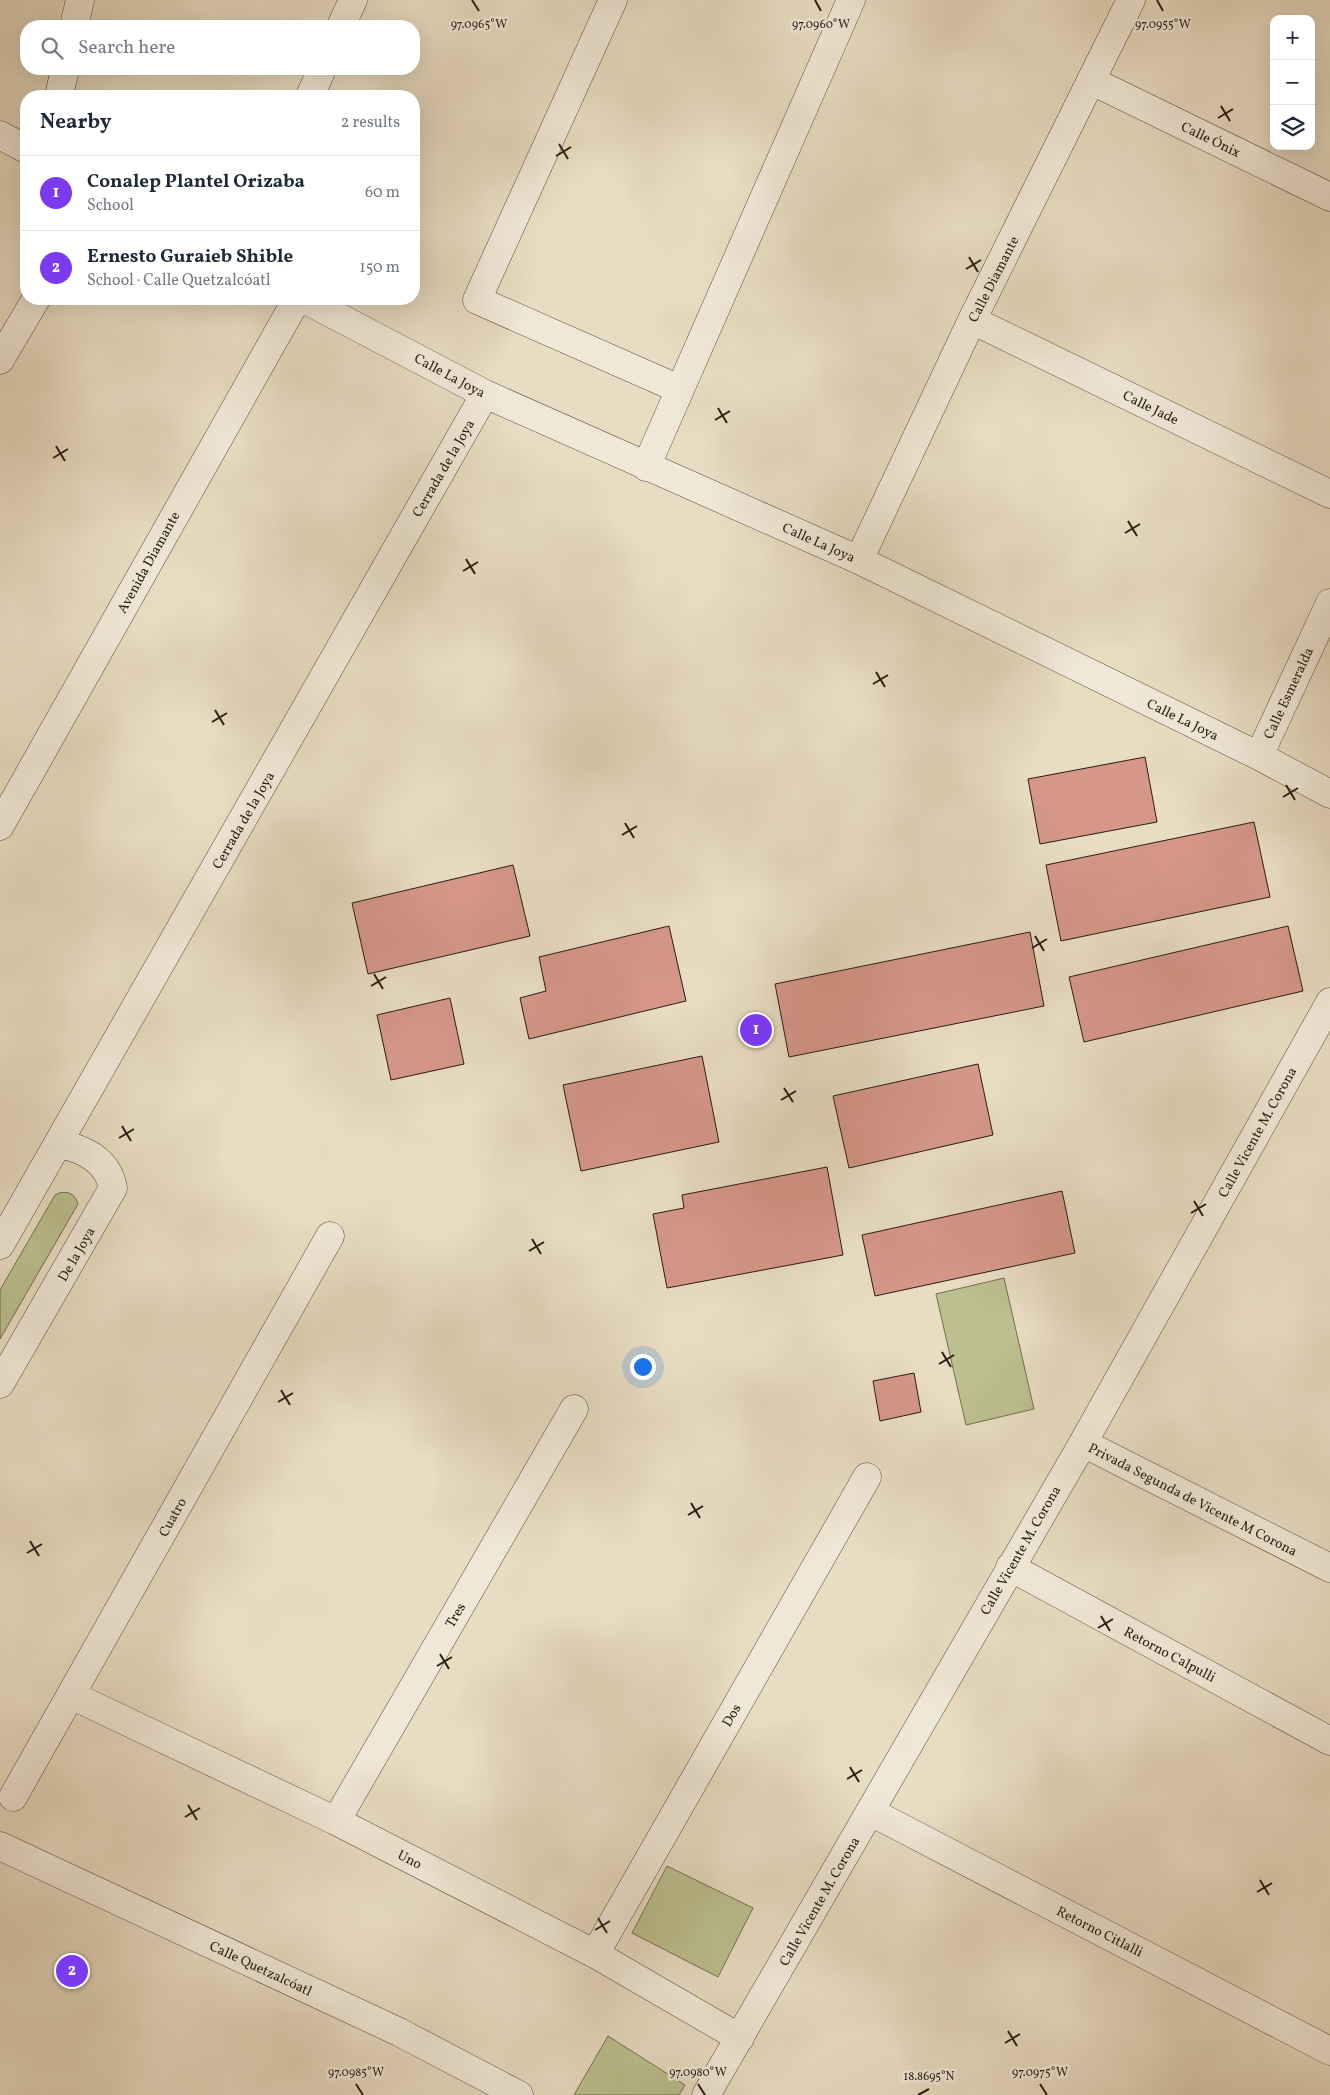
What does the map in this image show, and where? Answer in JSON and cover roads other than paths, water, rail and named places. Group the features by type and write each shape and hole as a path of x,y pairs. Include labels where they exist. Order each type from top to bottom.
{"street":[{"path":"75,20 80,0"},
{"path":"344,20 352,0"},
{"path":"613,0 477,300 679,389"},
{"path":"646,467 851,0"},
{"name":"Calle Diamante","path":"859,560 972,320 1131,0"},
{"path":"60,90 64,75"},
{"path":"313,90 319,75"},
{"name":"Calle Ónix","path":"1092,81 1330,197"},
{"path":"0,135 20,146"},
{"path":"0,360 32,305"},
{"name":"Avenida Diamante","path":"0,826 294,305"},
{"name":"Calle La Joya","path":"315,305 485,394 859,560 1259,756 1330,794"},
{"name":"Calle Jade","path":"972,320 1330,494"},
{"name":"Cerrada de la Joya","path":"0,1245 485,394"},
{"name":"Calle Esmeralda","path":"1259,756 1330,603"},
{"name":"Calle Vicente M. Corona","path":"706,2095 1083,1443 1330,1002"},
{"name":"De la Joya","path":"0,1384 114,1188 108,1172 95,1158 78,1149 59,1144"},
{"name":"Cuatro","path":"13,1797 330,1236"},
{"name":"Tres","path":"336,1821 574,1409"},
{"name":"Privada Segunda de Vicente M Corona","path":"1083,1443 1330,1568"},
{"name":"Dos","path":"595,1954 867,1477"},
{"name":"Retorno Calpulli","path":"1010,1567 1330,1741"},
{"name":"Uno","path":"71,1696 336,1821 595,1954 740,2038"},
{"name":"Retorno Citlalli","path":"871,1812 1330,2051"},
{"name":"Calle Quetzalcóatl","path":"0,1846 399,2032 519,2095"}],"place":[{"name":"Conalep Plantel Orizaba","path":"756,1030"},
{"name":"Ernesto Guraieb Shible","path":"72,1971"}]}
